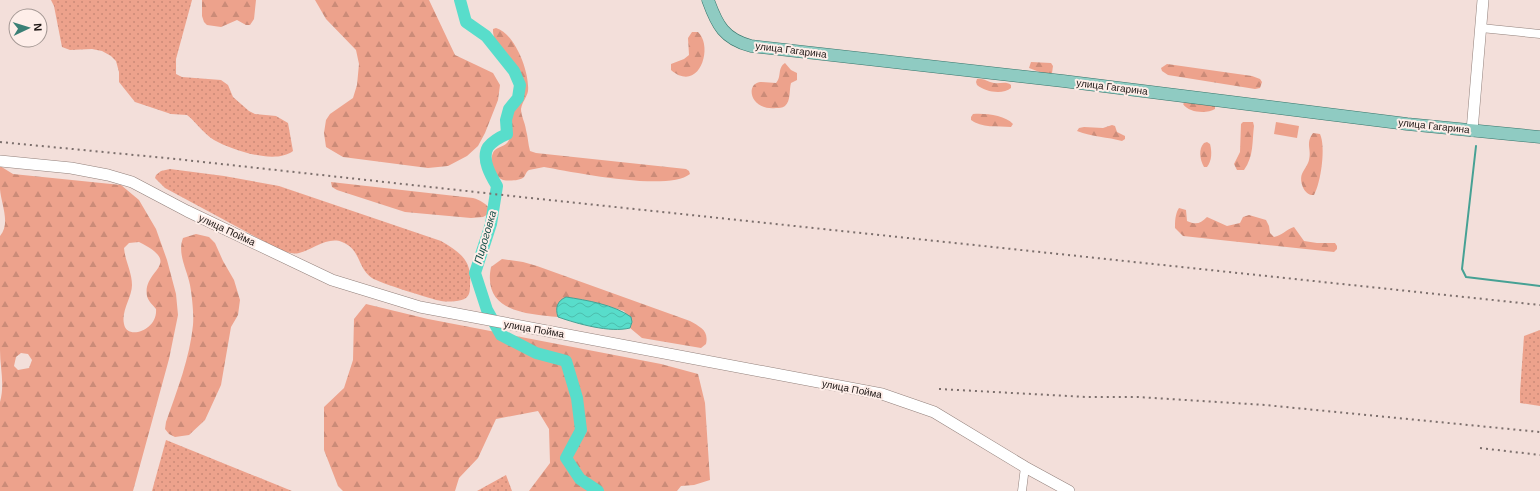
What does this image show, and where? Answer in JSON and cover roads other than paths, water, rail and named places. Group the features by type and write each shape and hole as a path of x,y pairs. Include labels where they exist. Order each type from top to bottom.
{"main road":[{"name":"улица Гагарина","path":"708,0 714,18 724,32 738,42 752,46 1472,131 1540,137"},
{"path":"1472,131 1483,0"},
{"name":"улица Пойма","path":"0,161 72,168 108,175 132,182 187,211 332,280 420,307 882,394 934,412 1024,467 1069,491"}],"street":[{"path":"1481,28 1540,34"},
{"path":"1022,491 1024,467"}],"water":[{"path":"566,297 617,309 631,317 632,322 630,328 604,329 558,317 558,305"}],"waterway":[{"name":"Пироговка","path":"460,0 466,22 486,36 514,71 520,85 518,98 509,109 506,120 507,134 492,143 486,152 486,162 497,186 491,224 475,273 487,310 501,335 536,353 566,361 577,398 581,430 566,458 580,479 598,491"},
{"path":"1476,146 1462,269 1466,277 1540,286"}],"railway":[{"path":"0,142 176,159 1540,305"},
{"path":"939,389 1087,397 1137,397 1265,405 1540,432"},
{"path":"1480,448 1540,455"}]}
